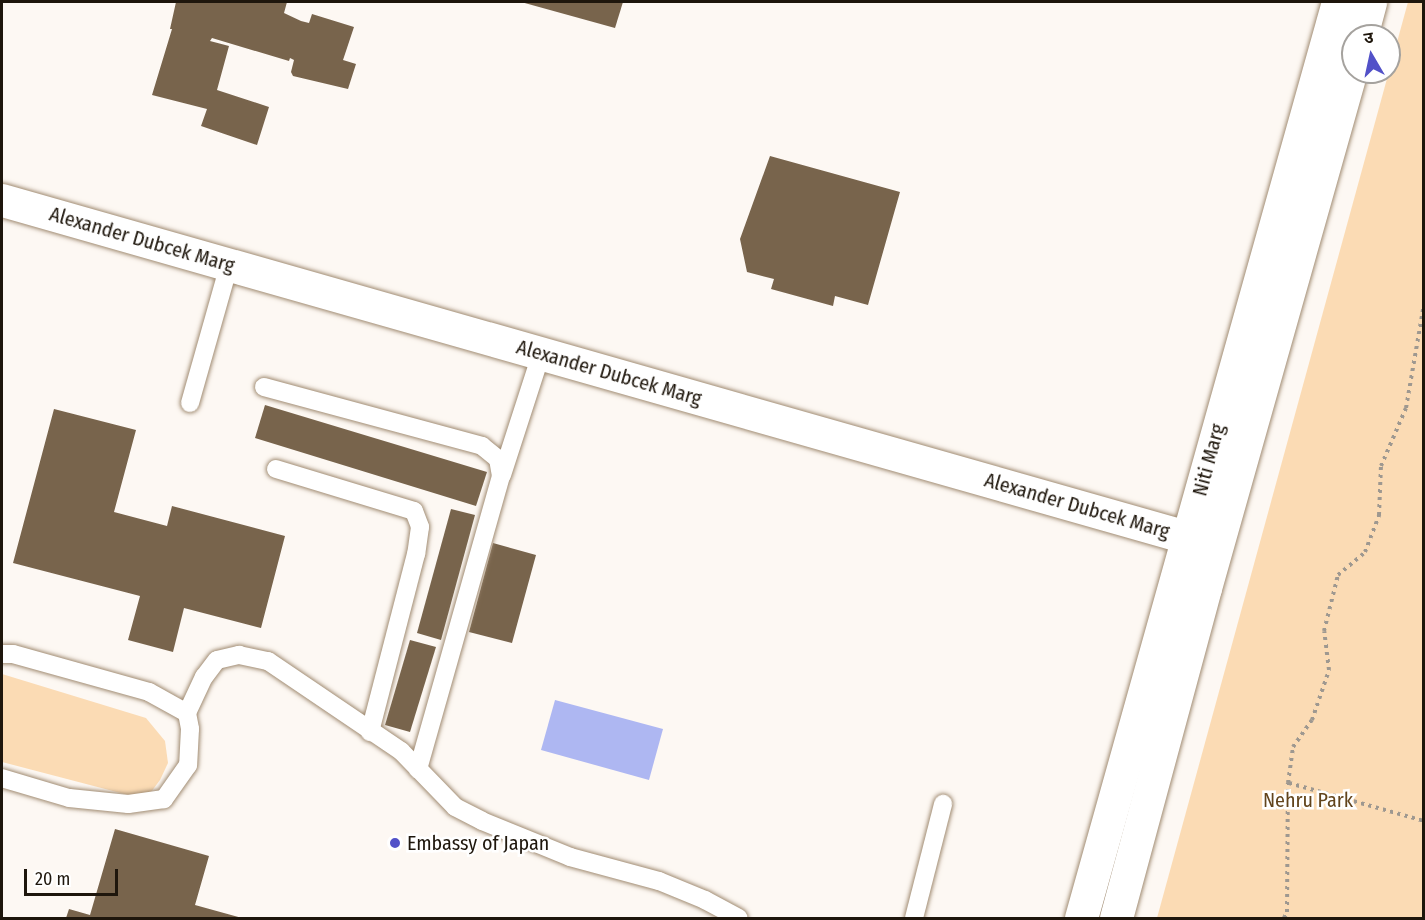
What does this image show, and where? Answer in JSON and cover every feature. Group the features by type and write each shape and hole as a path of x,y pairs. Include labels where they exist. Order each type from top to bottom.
{"street":[{"name":"Niti Marg","path":"1116,918 1203,542 1338,2"},
{"path":"1364,24 1370,2"},
{"name":"Niti Marg","path":"1081,918 1203,542 1346,84"},
{"name":"Alexander Dubcek Marg","path":"2,200 1203,542"}],"lane":[{"path":"190,403 229,264"},
{"path":"418,770 501,476 542,354"},
{"path":"264,387 482,446 498,459 501,476"},
{"path":"276,469 414,511 420,527 416,554 370,732"},
{"path":"2,654 13,654 149,692 186,713"},
{"path":"2,778 69,798 128,804 164,799 188,765 190,729 186,713 204,677 217,660 239,655 268,661 401,751 455,807 482,821 570,857 659,881 705,900 739,918"},
{"path":"914,918 943,804"}],"path":[{"path":"1284,918 1287,912 1288,783 1293,747 1312,720 1329,670 1324,631 1338,575 1365,552 1379,515 1381,466 1406,408 1424,304"},
{"path":"1288,783 1424,821"}],"green space":[{"name":"Nehru Park","path":"1408,2 1424,2 1423,918 1157,918 1386,84 1401,84 1401,28"},
{"path":"2,674 146,718 165,741 168,763 160,780 151,792 132,796 2,762"}],"water":[{"path":"555,700 663,729 649,780 541,750"}],"building":[{"path":"176,2 287,2 284,13 301,21 309,23 312,14 354,27 343,60 356,64 348,89 293,76 291,72 294,60 290,58 289,61 212,38 210,41 229,46 217,90 269,107 257,145 201,126 207,109 152,95 172,29 170,29"},
{"path":"521,2 623,2 615,28"},
{"path":"770,156 900,192 868,305 835,296 833,306 771,289 774,279 747,272 740,239"},
{"path":"265,405 487,472 476,506 255,438"},
{"path":"54,409 136,430 114,512 167,526 172,506 285,536 261,628 184,608 173,652 128,640 140,596 13,563"},
{"path":"451,509 475,515 441,640 417,633"},
{"path":"493,543 536,555 512,643 469,632"},
{"path":"410,640 436,647 410,732 385,725"},
{"path":"115,829 209,856 195,905 242,918 66,918 69,909 90,915"}],"place":[{"name":"Embassy of Japan","path":"395,843"}]}
